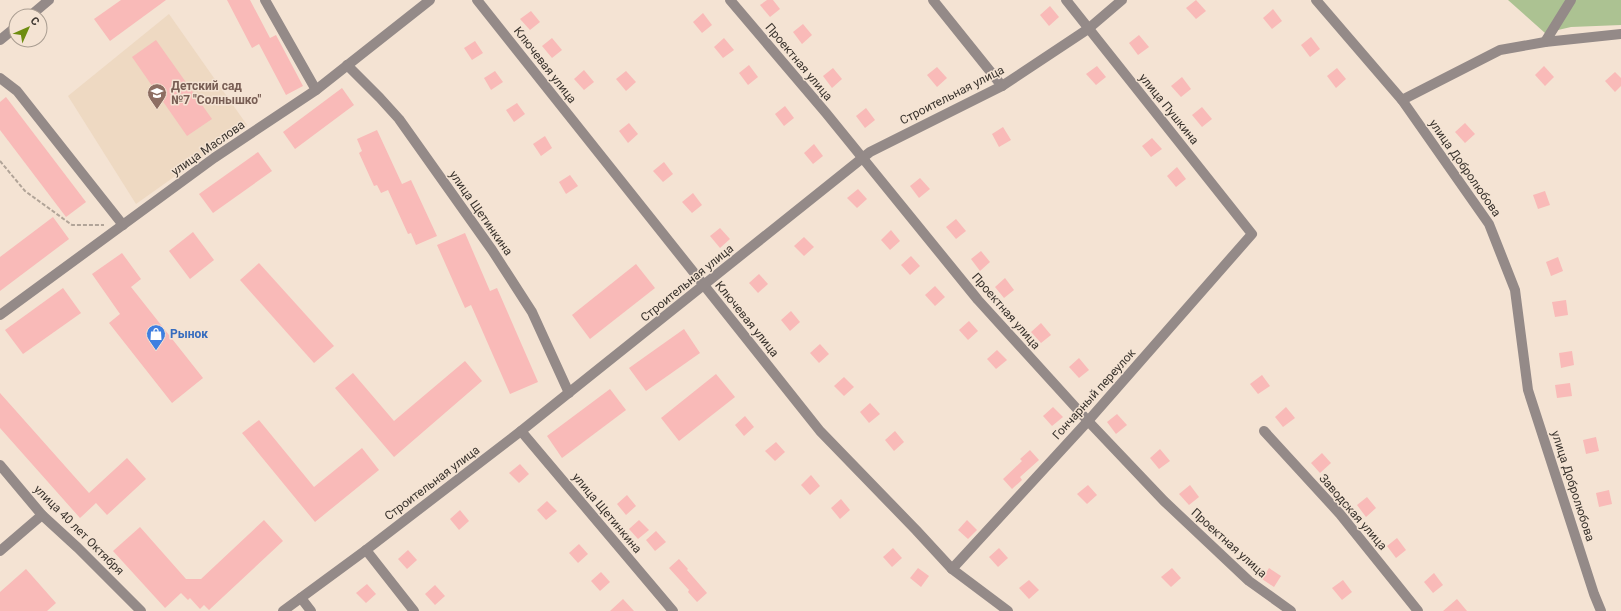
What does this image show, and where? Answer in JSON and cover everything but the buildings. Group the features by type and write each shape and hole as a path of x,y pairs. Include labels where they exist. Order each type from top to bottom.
{"street":[{"path":"40,8 49,0"},
{"path":"265,0 316,90"},
{"name":"улица Маслова","path":"0,315 214,158 316,90 430,0"},
{"name":"Ключевая улица","path":"477,0 820,431 952,569 1008,611"},
{"name":"Проектная улица","path":"730,0 978,300 1088,422 1164,501 1243,575 1291,611"},
{"path":"933,0 1002,86"},
{"name":"улица Пушкина","path":"1066,0 1252,234"},
{"name":"Строительная улица","path":"283,611 366,550 521,431 870,152 1002,86 1088,29 1122,0"},
{"name":"улица Добролюбова","path":"1316,0 1402,100 1489,224 1515,290 1528,390 1600,611"},
{"path":"1545,42 1571,0"},
{"path":"0,40 8,34"},
{"path":"1402,100 1500,50 1545,42 1621,34"},
{"name":"улица Щетинкина","path":"346,65 399,119 492,250 532,312 569,393"},
{"path":"0,78 17,91 123,225"},
{"name":"Гончарный переулок","path":"952,569 1088,422 1252,234"},
{"name":"улица Щетинкина","path":"521,431 673,611"},
{"name":"Заводская улица","path":"1264,431 1340,514 1418,611"},
{"name":"улица 40 лет Октября","path":"0,466 42,515 78,548 141,611"},
{"path":"0,551 42,515"},
{"path":"366,550 414,611"},
{"path":"301,598 311,611"}],"path":[{"path":"0,161 25,191 72,225 123,225"}],"shaded area":[{"name":"Детский сад №7 \"Солнышко\"","path":"169,14 247,125 136,204 68,96"}],"green space":[{"path":"1508,0 1621,0 1621,25 1571,27 1545,33"}],"place":[{"name":"Детский сад №7 \"Солнышко\"","path":"157,110"},
{"name":"Рынок","path":"156,351"}]}
